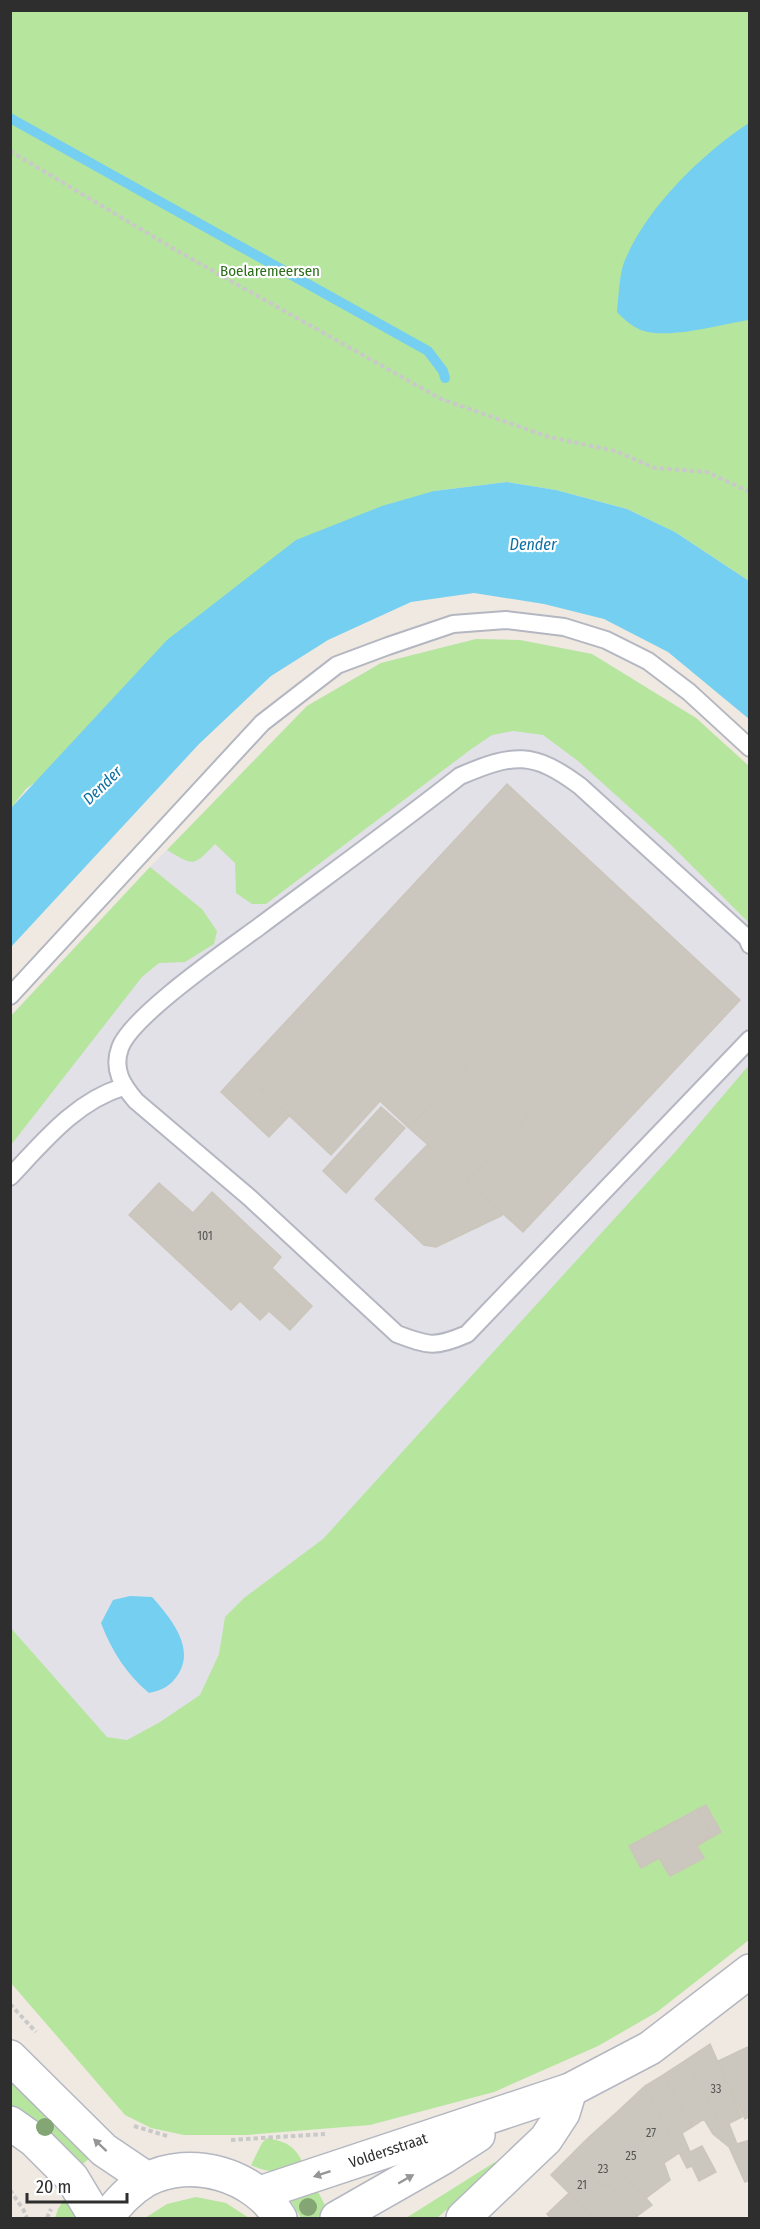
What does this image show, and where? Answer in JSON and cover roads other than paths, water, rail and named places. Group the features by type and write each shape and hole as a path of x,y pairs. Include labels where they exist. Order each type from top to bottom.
{"street":[{"name":"Voldersstraat","path":"260,2193 570,2090 650,2048 750,1971"},
{"path":"10,2057 104,2150 147,2179"},
{"path":"463,2218 546,2139 563,2113 570,2090"},
{"name":"Voldersstraat","path":"337,2218 444,2157 517,2109"},
{"path":"10,2123 34,2140 72,2178 96,2218"},
{"path":"106,2218 125,2195 147,2179 177,2170 208,2170 235,2178 260,2193 280,2218"}],"lane":[{"path":"10,996 262,723 337,665 453,624 506,620 564,627 606,640 648,661 689,692 750,748"},
{"path":"750,945 747,938 580,786 556,768 530,759 504,760 460,776 196,973 132,1029 120,1047 117,1067 123,1087 136,1101 250,1198 397,1334 421,1343 444,1344 467,1334 750,1039"},
{"path":"10,1177 45,1139 92,1099 123,1087"}],"water":[{"path":"749,123 749,320 674,333 646,331 635,327 617,312 622,270 636,238 662,200 678,182 713,149"},
{"name":"Dender","path":"507,482 556,490 627,509 675,532 749,581 749,719 668,652 604,619 544,604 474,593 411,602 328,640 271,676 199,744 11,947 11,808 167,640 296,540 382,506 434,491"},
{"path":"130,1596 152,1597 178,1632 184,1652 183,1663 173,1681 166,1687 149,1693 120,1661 101,1623 113,1600"}],"waterway":[{"path":"10,118 428,351 443,371 445,378"}],"park label":[{"name":"Boelaremeersen","path":"270,271"}]}
